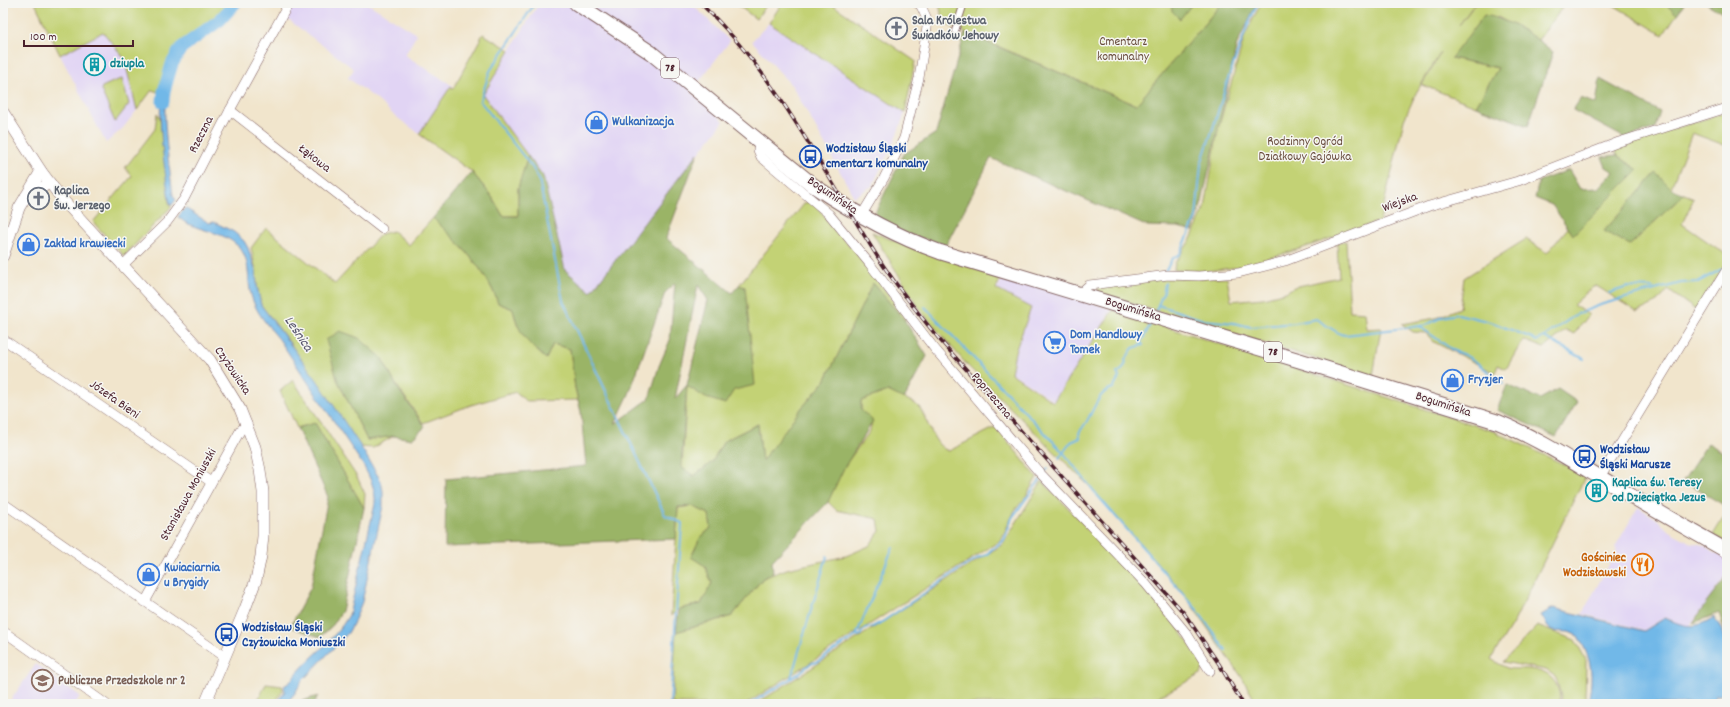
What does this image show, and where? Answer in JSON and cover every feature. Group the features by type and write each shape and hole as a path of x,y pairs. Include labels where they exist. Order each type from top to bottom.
{"main road":[{"name":"Bogumińska","path":"576,3 650,52 814,186 889,232 913,242 1079,294 1498,422 1537,440 1727,551"}],"street":[{"name":"Rzeczna","path":"122,266 171,217 184,199 230,110 289,3"},
{"name":"Bogumińska","path":"861,216 871,197 884,178 904,138 919,78 928,21 918,3"},
{"path":"955,31 964,3"},
{"name":"Wiejska","path":"1079,294 1090,286 1098,284 1168,276 1238,274 1261,268 1285,261 1429,206 1518,181 1619,142 1727,108"},
{"name":"Łąkowa","path":"230,110 382,229"},
{"name":"Czyżowicka","path":"3,112 50,183 122,266 210,360 232,393 247,424 260,470 264,507 263,536 256,580 246,609 205,704"},
{"name":"Poprzeczna","path":"759,140 758,150 761,157 829,214 869,263 934,348 1039,472 1146,584 1187,634 1210,671"},
{"path":"3,256 19,208 41,171"},
{"path":"26,196 50,183"},
{"path":"1600,477 1727,269"},
{"name":"Józefa Bieni","path":"3,339 211,482"},
{"name":"Stanisława Moniuszki","path":"145,602 240,431 247,424"},
{"path":"3,502 225,657"},
{"path":"3,631 106,704"}],"shaded area":[{"path":"294,3 367,3 417,34 405,55 453,86 420,134 348,78 354,69 290,21 282,22"},
{"path":"539,3 691,3 730,41 691,92 724,121 591,292 565,270 543,176 483,95"},
{"path":"769,23 905,113 894,142 872,186 854,197 793,87 752,41"},
{"path":"103,32 124,58 137,110 123,128 106,143 60,55"},
{"path":"1004,275 1112,309 1054,401 1011,372 1015,353 1031,308 997,289"},
{"path":"1638,507 1657,519 1669,531 1690,542 1703,545 1727,559 1727,574 1690,625 1685,626 1665,617 1644,630 1582,614 1617,550 1615,547"},
{"name":"Publiczne Przedszkole nr 2","path":"36,664 80,696 75,704 8,704"}],"green space":[{"path":"35,3 229,3 218,16 181,41 169,59 158,92 152,90 137,110 124,58 103,32 60,55"},
{"path":"735,3 768,3 756,19"},
{"path":"782,3 830,3 915,61 905,113 769,23"},
{"name":"Cmentarz komunalny","path":"939,3 1222,3 1136,105 943,23"},
{"path":"1171,3 1193,3 1180,19 1172,11"},
{"path":"1222,3 1257,3 1237,44 1202,202 1193,231 1178,227 1146,226 991,158 946,245 904,233 874,215 904,154 936,133 965,33 1136,105"},
{"name":"Rodzinny Ogród Działkowy Gajówka","path":"1261,3 1475,3 1459,25 1476,3 1566,3 1538,40 1498,17 1451,58 1498,68 1476,106 1422,85 1441,52 1416,93 1404,120 1380,221 1303,248 1239,267 1207,271 1174,270 1175,263 1191,239 1205,208 1218,129 1245,35"},
{"path":"1610,3 1664,3 1677,14 1663,35"},
{"path":"1664,3 1685,3 1677,14"},
{"path":"1706,3 1727,3 1727,16"},
{"path":"1484,15 1512,24 1538,40 1553,52 1528,126 1476,106 1498,68 1451,58"},
{"path":"483,34 510,50 483,95 528,156 518,188 518,216 503,216 492,197 472,172 419,134 451,86 453,89"},
{"path":"122,79 129,104 115,122 101,90 102,87"},
{"path":"1600,79 1660,112 1655,128 1625,138 1573,110 1581,98 1596,104"},
{"path":"1727,112 1727,146 1692,133 1671,188 1656,173 1630,245 1684,194 1694,198 1682,224 1727,255 1727,262 1697,311 1668,290 1658,302 1637,312 1595,285 1573,305 1589,315 1574,334 1566,330 1544,348 1523,340 1506,369 1498,365 1495,373 1434,342 1426,333 1413,332 1402,324 1436,318 1460,308 1464,278 1526,239 1547,253 1572,223 1638,170 1617,155 1615,147"},
{"path":"157,113 160,118 169,202 171,207 124,256 93,222 132,176 125,168 155,129"},
{"path":"698,153 666,238 732,293 739,285 745,287 755,385 734,390 725,404 706,398 687,386 681,467 694,476 712,462 724,441 758,424 762,461 800,410 825,381 873,283 905,321 927,356 904,399 888,391 861,401 861,410 873,421 844,468 828,502 772,561 773,573 763,578 732,616 676,632 679,609 701,604 712,583 705,566 691,557 700,538 711,528 709,514 692,506 678,507 676,539 445,547 446,479 586,466 581,412 575,388 570,349 553,344 546,359 534,348 521,332 513,309 498,303 493,290 479,267 433,218 472,172 492,197 503,216 518,216 518,188 528,156 543,176 565,270 591,292","holes":["675,283 670,340 659,366 649,399 615,424 629,394 665,293","698,285 708,300 687,385 675,399"]},
{"path":"1617,155 1638,170 1573,235 1552,205 1535,198 1539,181 1569,170 1580,189 1599,188 1614,172 1606,167 1602,157"},
{"path":"1656,173 1671,188 1684,194 1630,245 1604,231"},
{"path":"811,200 863,261 906,318 905,321 873,283 825,381 800,410 762,462 758,424 724,441 712,462 694,476 682,468 687,385 706,398 745,287 739,285 804,204"},
{"path":"433,218 479,267 493,290 498,303 513,309 517,325 546,359 553,344 570,349 578,400 526,401 516,392 471,405 423,423 395,383 381,357 337,379 367,440 394,436 373,448 361,447 290,343 261,305 251,248 266,228 335,284 381,234 393,231 409,245"},
{"path":"872,232 936,257 1002,275 996,289 1031,308 1015,352 1011,373 1053,402 1113,310 1496,432 1586,475 1515,620 1491,659 1507,668 1537,670 1553,679 1560,696 1560,704 1257,704 1241,676 1181,590 1090,487 967,365 921,311"},
{"path":"1346,241 1350,311 1365,312 1367,329 1381,328 1373,376 1097,293 1099,288 1168,278 1227,278 1231,301 1263,298 1286,292 1294,287 1339,277 1337,244"},
{"path":"340,331 359,338 381,357 397,387 425,427 412,439 394,436 367,440 337,379 326,340"},
{"path":"293,380 357,477 365,494 364,508 315,423 297,428 280,391"},
{"path":"1507,385 1540,399 1558,389 1577,402 1556,437 1497,410"},
{"path":"888,391 917,405 939,444 949,451 996,427 1037,477 1025,498 1015,510 1001,540 746,704 672,704 676,632 732,616 763,578 787,569 846,556 869,546 880,531 878,519 836,510 828,502 827,490 870,431 872,421 861,410 861,401"},
{"path":"315,423 364,508 342,611 333,625 320,637 290,627 311,587 328,497 297,428"},
{"path":"1708,443 1727,455 1727,507 1683,481"},
{"path":"1042,481 1133,575 1178,627 1204,666 1201,674 1145,704 756,704 1003,544"},
{"path":"692,506 709,514 711,528 700,538 705,566 712,583 701,604 679,609 671,616 678,508"},
{"path":"1727,512 1727,543 1713,535"},
{"path":"1727,576 1727,637 1719,613 1693,623"},
{"path":"1537,626 1575,640 1586,660 1585,704 1563,704 1556,677 1546,670 1503,662"},
{"path":"266,684 282,686 283,690 274,704 256,704"},
{"path":"318,696 313,704 292,704"}],"water":[{"path":"162,85 167,86 165,98 166,140 173,195 176,200 171,206 162,142 160,114"},
{"path":"185,208 209,223 214,222 234,232 244,241 256,271 261,305 317,380 361,447 381,481 383,506 362,602 353,624 348,633 302,681 286,704 276,704 285,691 284,686 290,682 304,665 328,642 343,625 349,615 375,504 375,493 363,465 254,304 250,291 247,264 238,246 224,236 184,222 178,217"},
{"path":"1553,608 1644,631 1665,618 1690,626 1701,624 1714,617 1723,634 1725,643 1727,693 1715,696 1713,704 1589,704 1591,685 1590,663 1578,636 1569,632 1551,631 1541,615"}],"waterway":[{"name":"Leśnica","path":"163,102 164,91 172,64 181,48 220,20 235,3"},
{"path":"535,3 490,71 480,101 532,167 539,179 563,301 665,515 682,523 670,704"},
{"path":"1165,272 1172,259 1180,254 1196,218 1201,164 1228,79 1248,24 1258,3"},
{"path":"1544,337 1577,314 1603,304 1681,283 1698,282 1722,269"},
{"path":"1156,310 1164,291 1165,283"},
{"path":"1609,293 1628,287 1653,288"},
{"path":"1158,305 1204,320 1234,323 1251,327 1295,323 1316,319 1340,334 1345,335 1426,325 1442,317 1458,314 1491,322 1532,338 1536,341 1544,337 1584,359"},
{"path":"925,307 1063,452 1097,495 1198,611 1226,651"},
{"path":"1059,458 1071,442 1080,438 1079,433 1098,400 1104,393 1113,388 1119,377 1117,373 1122,370 1126,363 1125,360 1133,348 1143,345 1140,341 1143,339 1151,323"},
{"path":"1419,326 1454,351 1475,361 1503,384"},
{"path":"1044,473 1048,468"},
{"path":"750,704 798,674 810,664 817,662 856,636 860,635 865,628 872,627 882,622 960,569 986,555 1004,540 1012,518 1040,480"},
{"path":"856,636 893,547"},
{"path":"791,678 827,556"}],"railway":[{"path":"700,3 728,31 776,92 879,259 916,310 939,339 1184,613 1219,664 1243,704"}],"place":[{"name":"Sala Królestwa Świadków Jehowy","path":"896,28"},
{"name":"dziupla","path":"94,64"},
{"name":"Wulkanizacja","path":"597,122"},
{"name":"Wodzisław Śląski cmentarz komunalny","path":"810,156"},
{"name":"Kaplica Św. Jerzego","path":"38,198"},
{"name":"Zakład krawiecki","path":"28,244"},
{"name":"Dom Handlowy Tomek","path":"1054,342"},
{"name":"Fryzjer","path":"1452,380"},
{"name":"Wodzisław Śląski Marusze","path":"1584,457"},
{"name":"Kaplica św. Teresy od Dzieciątka Jezus","path":"1597,490"},
{"name":"Gościniec Wodzisławski","path":"1642,565"},
{"name":"Kwiaciarnia u Brygidy","path":"148,575"},
{"name":"Wodzisław Śląski Czyżowicka Moniuszki","path":"226,635"},
{"name":"Publiczne Przedszkole nr 2","path":"42,681"}]}
